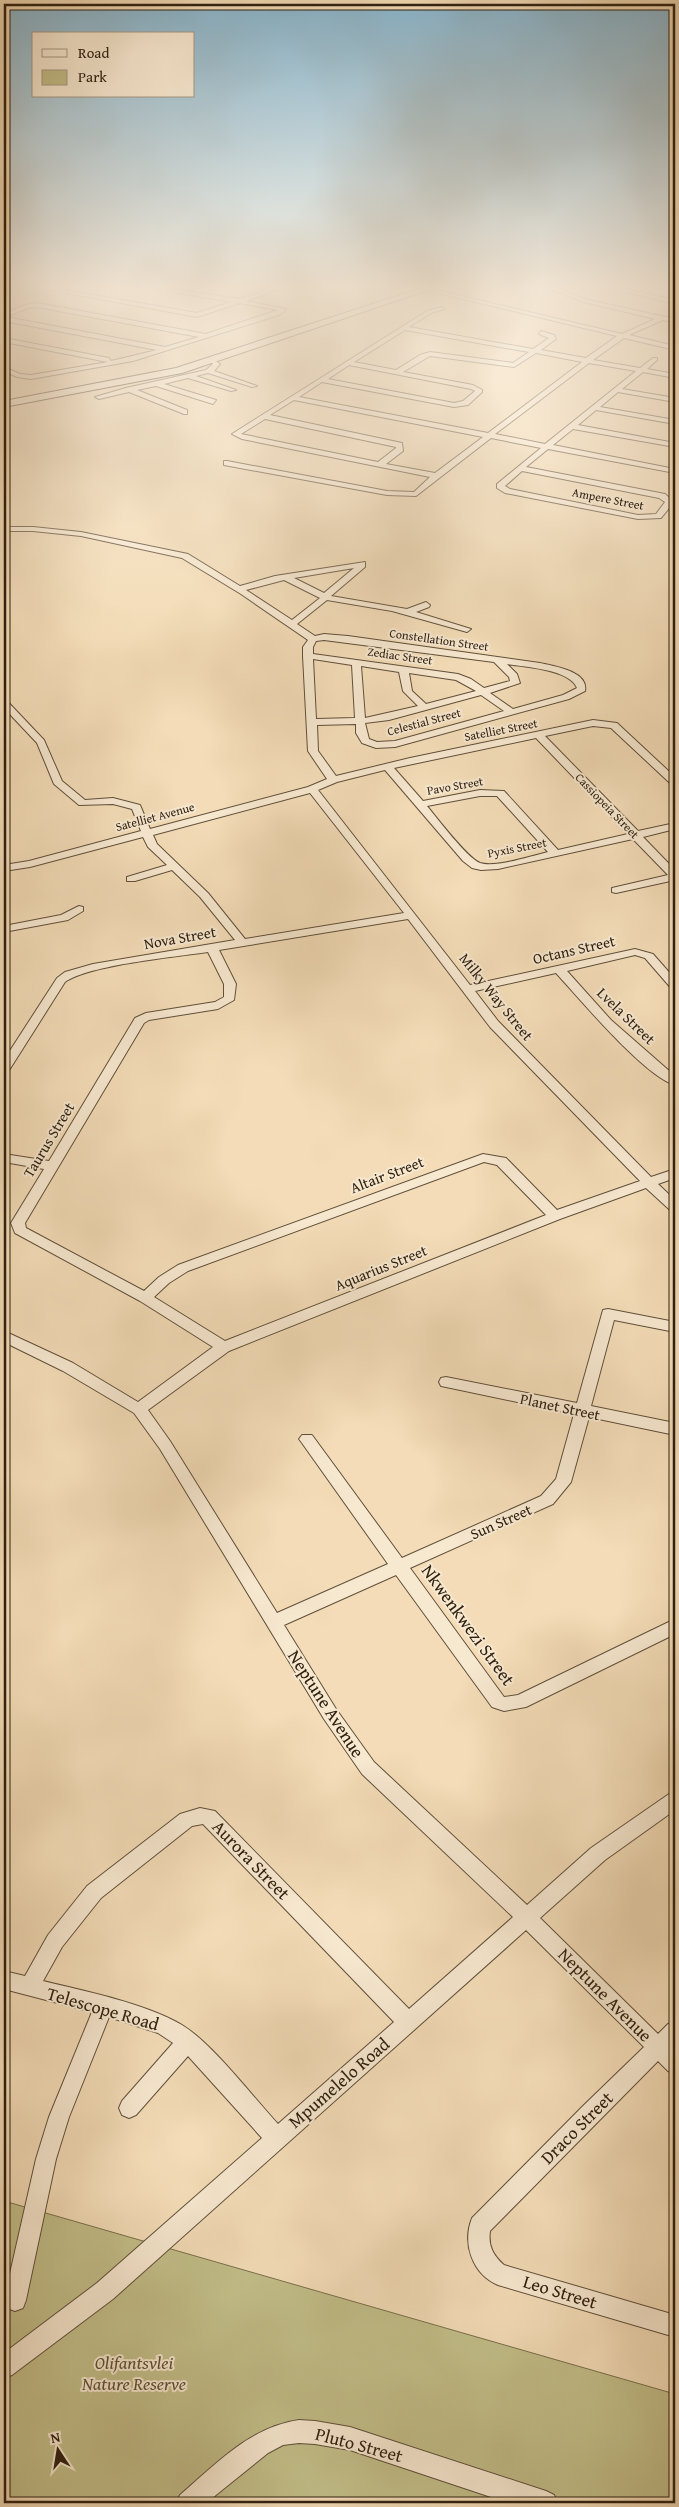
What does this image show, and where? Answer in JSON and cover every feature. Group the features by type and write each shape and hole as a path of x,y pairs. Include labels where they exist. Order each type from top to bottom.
{"street":[{"path":"162,403 184,412"},
{"path":"284,403 238,431 238,436 436,476"},
{"path":"319,403 675,471"},
{"path":"443,403 454,405 465,403"},
{"path":"228,463 387,493 416,494 436,476 532,403"},
{"name":"Ampere Street","path":"520,468 667,498 670,502 656,517 642,518 508,491 501,487 500,484 600,403"},
{"path":"594,408 675,422"},
{"path":"262,416 399,444 400,449 379,465"},
{"path":"571,426 675,446"},
{"path":"4,529 33,529 81,534 185,556 239,589 313,639 309,643 308,656 313,751 333,780"},
{"path":"239,589 362,564 325,598 291,625"},
{"path":"287,578 325,598 343,602 383,606 467,629"},
{"path":"408,612 426,605"},
{"name":"Constellation Street","path":"312,722 362,721 389,717 484,693 517,682 514,676 498,661 348,639 324,637 313,639"},
{"name":"Zediac Street","path":"308,656 458,678 468,681 484,693"},
{"name":"Celestial Street","path":"362,721 361,733 365,741 381,746 576,694 582,688 574,678 562,672 540,666 498,661"},
{"path":"356,662 362,721"},
{"path":"404,669 404,686 424,708"},
{"path":"484,693 510,712"},
{"path":"4,703 41,742 58,782 79,801 83,803 114,802 133,805 148,832 152,844 228,923 242,942"},
{"name":"Satelliet Street","path":"312,790 333,780 539,736 593,722 614,725 675,782"},
{"name":"Cassiopeia Street","path":"539,736 675,876"},
{"name":"Pyxis Street","path":"388,767 422,804 466,859 480,866 494,867 556,854 634,834"},
{"name":"Satelliet Avenue","path":"4,868 30,864 312,790"},
{"name":"Milky Way Street","path":"312,790 353,839 500,1031 578,1108 648,1182 675,1207"},
{"name":"Pavo Street","path":"422,804 480,793 500,794 556,854"},
{"path":"634,834 675,826"},
{"path":"131,879 174,866"},
{"path":"616,890 675,876"},
{"path":"4,929 64,918 79,909"},
{"name":"Nova Street","path":"4,1069 55,990 69,974 93,967 411,915"},
{"name":"Taurus Street","path":"212,948 230,984 230,998 218,1005 142,1018 19,1220 20,1230 65,1257 145,1298 224,1347"},
{"name":"Octans Street","path":"468,989 638,952 652,960 675,986"},
{"name":"Lvela Street","path":"558,969 607,1023 662,1074 675,1081"},
{"path":"4,1158 53,1166"},
{"name":"Altair Street","path":"145,1298 164,1280 183,1268 483,1158 501,1162 555,1216"},
{"path":"648,1182 675,1172"},
{"name":"Aquarius Street","path":"139,1409 224,1347 555,1216 648,1182"},
{"name":"Sun Street","path":"274,1622 547,1500 563,1482 608,1314 675,1327"},
{"name":"Neptune Avenue","path":"4,1336 68,1367 139,1409 165,1445 355,1752 368,1768 526,1917 675,2064"},
{"name":"Planet Street","path":"446,1382 675,1430"},
{"name":"Nkwenkwezi Street","path":"307,1439 400,1566 492,1697 504,1704 520,1702 675,1626"},
{"name":"Mpumelelo Road","path":"4,2367 105,2291 598,1854 675,1800"},
{"name":"Aurora Street","path":"29,1988 56,1941 94,1892 176,1827 194,1816 204,1816 209,1817 408,2023"},
{"name":"Telescope Road","path":"4,1980 104,2006 162,2025 188,2041 276,2138"},
{"path":"15,2300 46,2159 59,2118 104,2006"},
{"name":"Draco Street","path":"480,2226 675,2031"},
{"path":"129,2108 188,2041"},
{"name":"Leo Street","path":"480,2226 477,2237 481,2254 498,2274 675,2326"},
{"name":"Pluto Street","path":"188,2503 257,2448 281,2434 303,2431 329,2434 546,2503"}],"green space":[{"name":"Olifantsvlei Nature Reserve","path":"4,2201 675,2394 675,2503 4,2503"}]}
